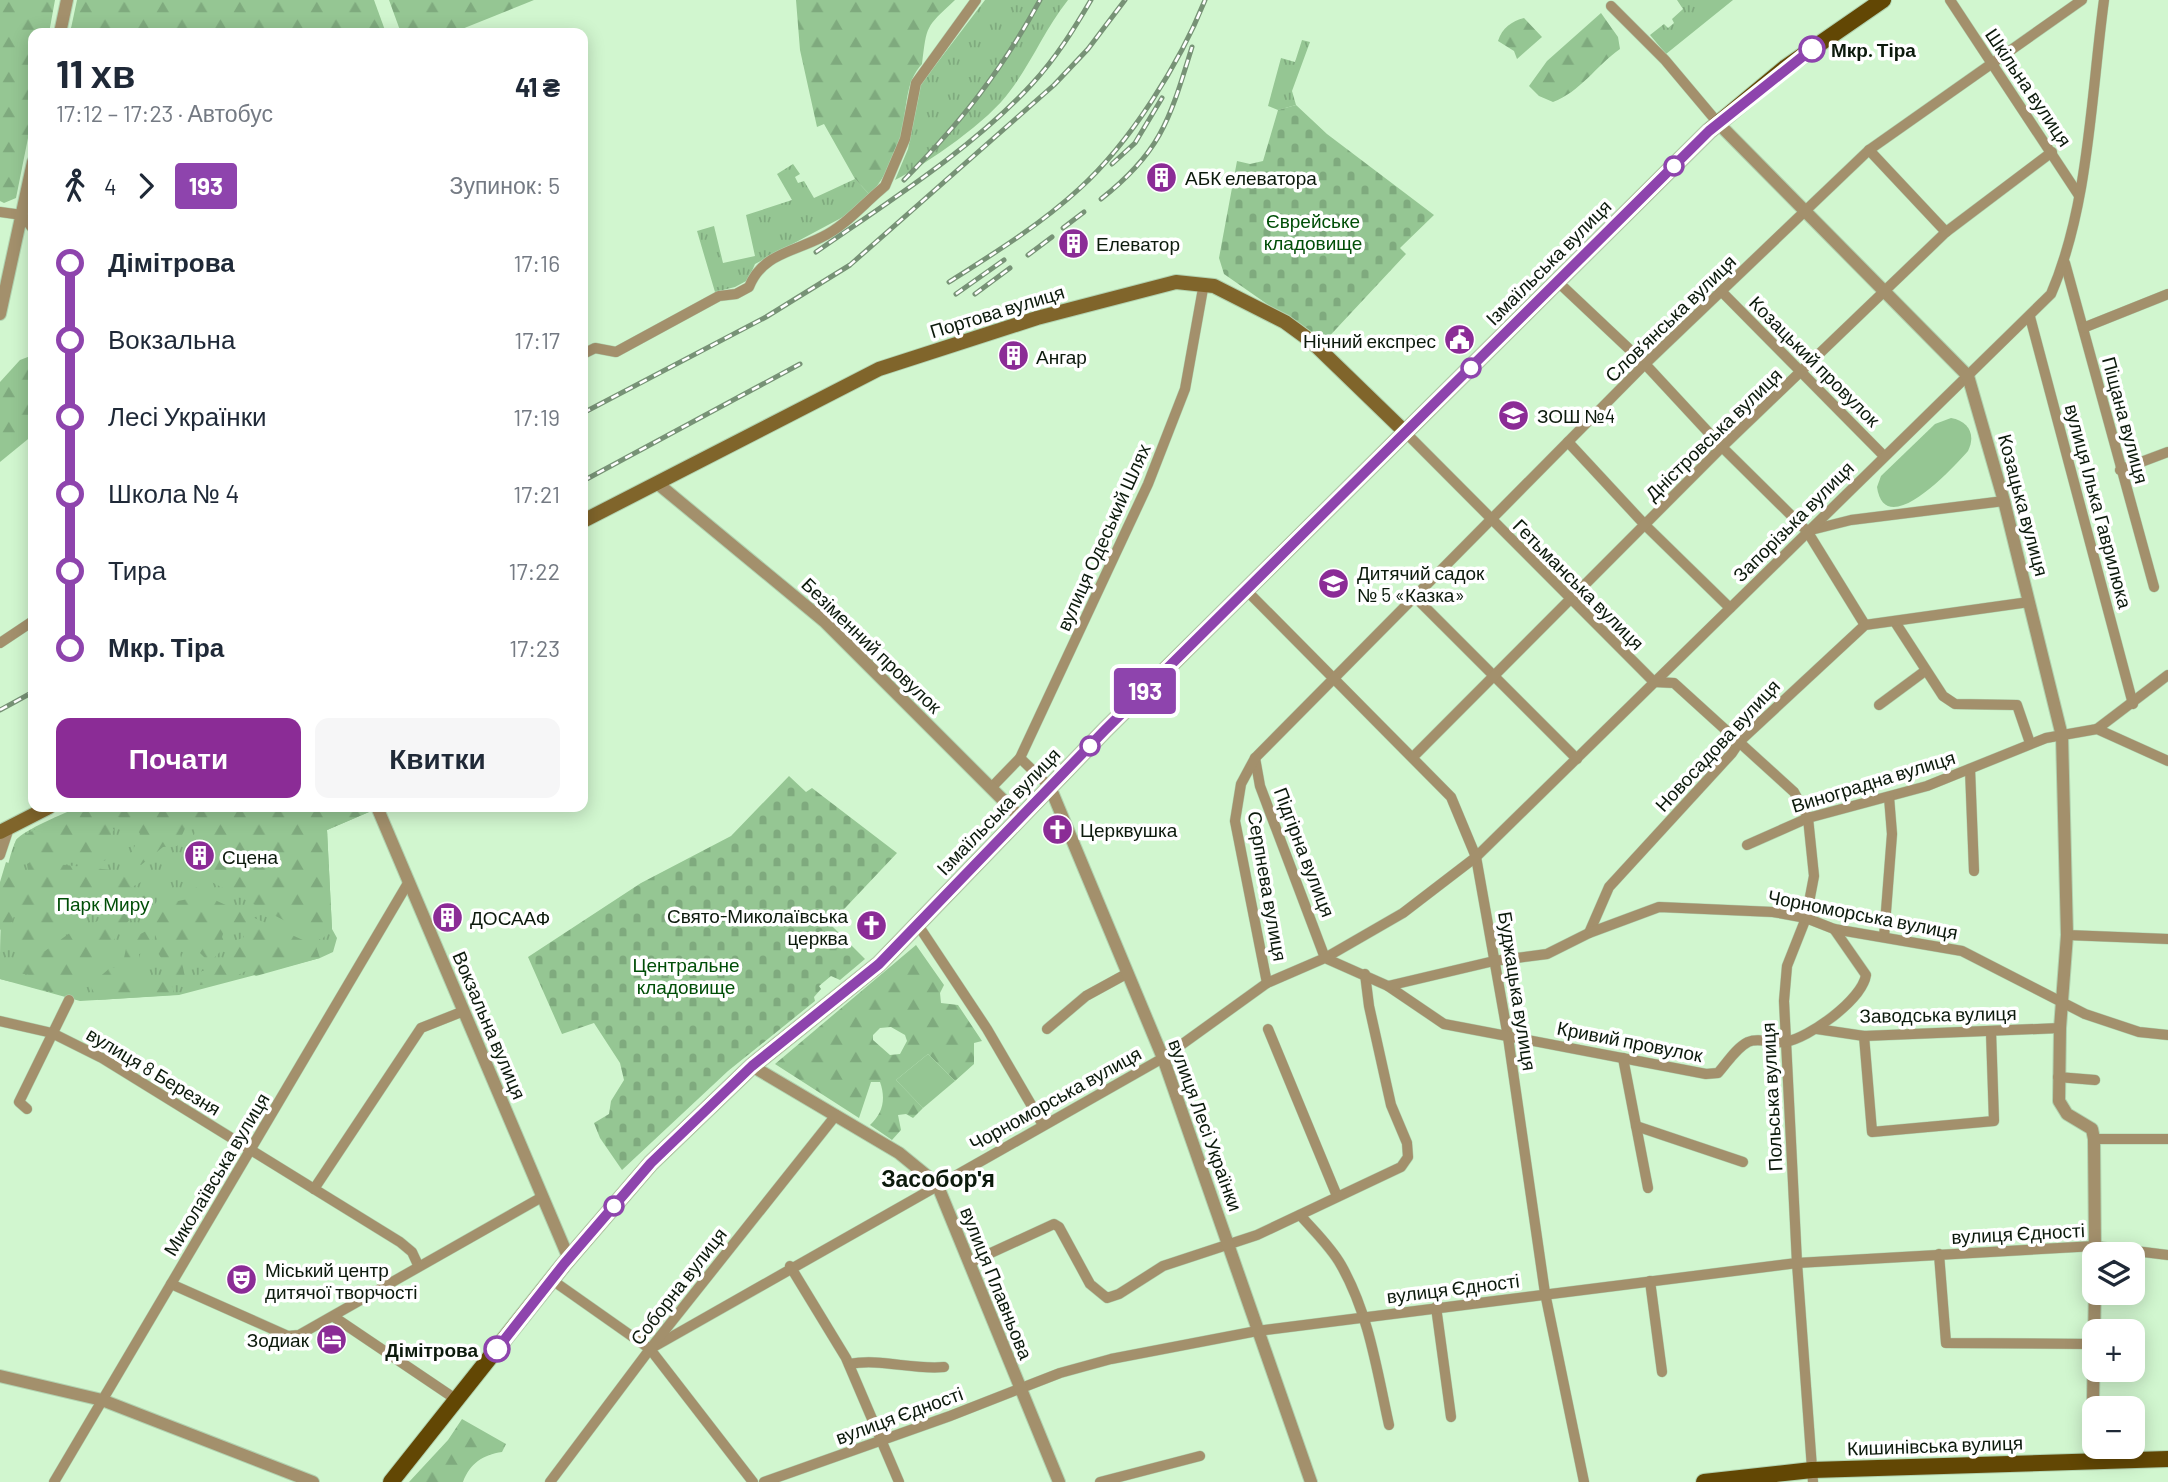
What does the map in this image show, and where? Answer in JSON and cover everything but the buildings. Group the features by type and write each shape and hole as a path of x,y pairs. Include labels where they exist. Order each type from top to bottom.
{"main road":[{"name":"Ізмаїльська вулиця","path":"391,1482 569,1259 651,1163 752,1066 848,991 918,925 1020,817 1718,123 1786,67 1883,0"},
{"name":"Портова вулиця","path":"588,519 879,369 1037,318 1176,282 1204,283 1257,305 1311,341 1406,433"},
{"path":"4,830 39,812"},
{"name":"Кишинівська вулиця","path":"1704,1482 2092,1460 2168,1459"}],"street":[{"path":"61,28 67,0"},
{"path":"588,352 595,348 616,352 719,296 736,294 750,287 755,273 766,262 824,237 885,186 905,139 916,83 975,0"},
{"name":"Шкільна вулиця","path":"1950,0 2078,194"},
{"name":"Словʼянська вулиця","path":"1255,758 1489,519 1869,150 2082,0"},
{"name":"Запорізька вулиця","path":"1325,958 1403,914 1476,856 1800,543 1807,531 2051,294 2065,262 2078,194 2104,0"},
{"name":"Козацька вулиця","path":"1611,6 1665,60 1718,123 1804,213 1968,376 2004,501 2062,736 2067,935 2058,1077 2062,1110 2086,1123 2092,1129 2094,1139"},
{"path":"1869,150 1946,232"},
{"name":"Дністровська вулиця","path":"1413,757 1646,526 1721,447 1946,232 2052,152"},
{"path":"0,314 28,186"},
{"path":"0,212 22,215 28,223"},
{"name":"Піщана вулиця","path":"2065,262 2154,587"},
{"path":"1558,282 1646,364 1721,447 1807,531 1865,625 2029,602"},
{"name":"вулиця Одеський Шлях","path":"991,788 1020,758 1149,484 1185,390 1204,283"},
{"path":"2051,294 2062,289 2073,295"},
{"name":"Козацький провулок","path":"1722,292 1884,456"},
{"path":"2082,328 2168,294"},
{"name":"вулиця Ілька Гаврилюка","path":"2030,317 2133,704"},
{"name":"Гетьманська вулиця","path":"1406,433 1569,600 1654,682 1674,684 1740,741"},
{"path":"1568,442 1646,526 1730,608"},
{"path":"2120,470 2168,452"},
{"name":"Безіменний провулок","path":"657,483 824,621 1020,817"},
{"path":"1807,531 1851,520 2004,501"},
{"name":"Буджацька вулиця","path":"1247,591 1451,797 1476,856 1508,1037 1545,1293 1584,1482"},
{"path":"1413,596 1577,759"},
{"path":"1895,622 1934,687 1955,704 2017,705 2030,743"},
{"path":"0,643 28,624"},
{"name":"Новосадова вулиця","path":"1588,933 1609,887 1740,741 1865,625"},
{"path":"1878,705 1925,671"},
{"path":"2168,674 2098,729 2168,761"},
{"name":"Виноградна вулиця","path":"1747,845 1808,818 1889,797 1970,769 2030,743 2098,729"},
{"name":"Польська вулиця","path":"1740,741 1794,792 1808,818 1814,876 1806,918 1787,965 1786,1042 1797,1263 1812,1476"},
{"path":"1020,758 1050,787"},
{"name":"Підгірна вулиця","path":"1255,758 1260,786 1325,958"},
{"name":"Серпнева вулиця","path":"1255,758 1241,784 1236,800 1235,821 1267,983"},
{"path":"1970,769 1974,871"},
{"name":"вулиця Лесі Українки","path":"1050,787 1163,1058 1311,1482"},
{"path":"1884,937 1892,834 1889,797"},
{"name":"Вокзальна вулиця","path":"379,812 569,1259"},
{"path":"0,855 4,830"},
{"name":"Миколаївська вулиця","path":"54,1482 408,883"},
{"name":"Чорноморська вулиця","path":"1388,986 1494,961 1546,954 1588,933 1658,907 1762,911 1806,918 1834,929 1962,951 2085,1014 2138,1032 2168,1035"},
{"path":"918,925 987,1029 1042,1125"},
{"name":"Кривий провулок","path":"1388,986 1444,1024 1706,1074 1718,1073 1752,1040 1786,1042 1817,1029 1843,1007 1865,982 1861,967 1834,929"},
{"path":"2067,935 2168,939"},
{"path":"1325,958 1388,986"},
{"name":"Чорноморська вулиця","path":"650,1349 790,1266 1163,1058 1267,983 1325,958"},
{"path":"1046,1029 1086,996 1128,973"},
{"path":"969,1263 1054,1224 1059,1227 1090,1284 1107,1298 1119,1294 1163,1266 1257,1235 1401,1167 1408,1157 1407,1143 1391,1105 1368,1006 1365,974"},
{"path":"27,1110 19,1102 69,1000"},
{"path":"314,1189 421,1028 464,1011"},
{"name":"вулиця 8 Березня","path":"0,1021 52,1033 102,1058 400,1242 412,1252 418,1265"},
{"name":"Заводська вулиця","path":"1817,1029 1864,1036 1930,1031 1991,1032 2060,1028"},
{"path":"1268,1029 1337,1196"},
{"path":"1864,1036 1872,1132 1994,1121 1991,1032"},
{"path":"1623,1058 1648,1188"},
{"name":"вулиця Плавньова","path":"752,1066 899,1153 937,1184 1059,1482"},
{"path":"2058,1077 2095,1080"},
{"name":"Соборна вулиця","path":"550,1482 650,1349 836,1115"},
{"path":"1636,1126 1743,1161"},
{"path":"2095,1242 2094,1139 2168,1139"},
{"path":"171,1284 289,1336 299,1335 334,1317 418,1265 542,1197"},
{"path":"1300,1215 1340,1262 1364,1317 1389,1425"},
{"name":"вулиця Єдності","path":"764,1482 1019,1389 1111,1359 1257,1331 1797,1263 1939,1255 2082,1251"},
{"name":"вулиця Єдності","path":"2145,1254 2168,1255"},
{"path":"1939,1255 1946,1343 2082,1343"},
{"path":"790,1266 849,1364 879,1441 899,1482"},
{"path":"552,1280 650,1349 753,1482"},
{"path":"1650,1281 1662,1372"},
{"path":"1436,1307 1451,1417"},
{"path":"334,1317 457,1400"},
{"path":"849,1364 880,1362 926,1369 944,1367"},
{"path":"0,1376 102,1400 313,1482"},
{"path":"2092,1460 2093,1382"},
{"path":"1100,1482 1200,1456"}],"green space":[{"path":"0,0 55,0 50,28 28,28 28,138 16,198 4,203 0,201"},
{"path":"77,0 374,0 384,28 71,28"},
{"path":"389,0 534,0 464,28 399,28"},
{"path":"796,0 955,0 929,28 922,64 910,85 898,145 887,171 870,195 855,179 824,124 817,127 800,50"},
{"path":"985,0 1068,0 1018,80 1001,102 957,140 895,180 908,149 921,84"},
{"path":"1677,0 1733,0 1666,54 1650,35 1664,24 1668,28 1674,23 1672,19 1683,9"},
{"path":"1601,13 1618,37 1620,49 1563,98 1553,102 1539,96 1529,86 1547,61"},
{"path":"1524,18 1542,37 1517,59 1514,51 1498,41 1508,26"},
{"path":"1302,40 1310,42 1292,91 1296,105 1278,110 1268,106 1281,58 1295,62"},
{"name":"Єврейське кладовище","path":"1296,105 1327,134 1434,215 1400,248 1406,254 1323,343 1224,274 1219,258 1237,161 1250,164 1263,161 1278,110"},
{"path":"793,164 800,174 795,177 798,183 804,181 814,198 855,179 870,195 843,217 755,264 748,280 735,287 715,292 697,231 714,226 723,263 755,256 746,215 792,200 777,174"},
{"path":"28,357 28,439 0,462 0,382 20,360"},
{"path":"1951,418 1962,422 1969,430 1971,440 1968,451 1949,472 1920,496 1892,507 1883,502 1877,487 1881,476 1935,424"},
{"name":"Центральне кладовище","path":"789,776 806,792 812,788 897,853 830,924 865,959 840,980 831,976 819,986 821,989 814,997 815,1001 728,1071 622,1170 600,1138 594,1123 609,1114 611,1101 624,1080 620,1063 594,1023 562,1034 528,957 641,883 731,836"},
{"name":"Парк Миру","path":"68,812 369,812 327,830 332,929 337,938 333,952 320,958 179,995 80,1001 0,979 1,926 7,871 16,840"},
{"path":"68,812 369,812 327,830 332,929 321,940 204,878 211,875 215,855 208,842 200,839 192,842 196,828 189,820 177,846 163,847 141,865 129,859 140,834 132,822 117,817 108,822 114,830 108,837 113,856 104,861 81,856 74,849 64,853 56,864 139,873 141,882 16,953 12,946 25,932 24,925 29,916 16,898 7,895 6,906 15,913 12,922 0,930 0,882 6,862 11,864 13,877 28,871 27,864 34,860 27,850 14,845 17,839"},
{"path":"196,887 217,901 316,946 320,958 256,976 246,971 230,979 218,978 209,984 200,985 198,976 202,971 213,971 233,953 236,941 244,937 241,929 233,934 224,931 222,937 226,946 214,958 206,959 200,953 205,945 197,940 179,948 186,982 180,987 156,950 159,943 155,935 147,952 139,954 140,969 136,972 139,982 150,986 159,979 174,988 173,995 98,1000 90,985 110,968 121,968 128,942 146,931 145,918 160,897 173,902 188,899"},
{"path":"147,894 146,904 130,919 85,977 60,994 31,987 29,975 19,973 12,982 0,979 0,970 29,955 45,951 78,927 94,923"},
{"path":"916,945 944,985 940,993 941,1003 958,1005 982,1041 974,1043 974,1064 955,1081 928,1054 896,1080 923,1108 913,1118 906,1114 898,1115 901,1130 892,1140 870,1125 878,1116 882,1105 880,1082 871,1082 859,1118 775,1064","holes":["891,1027 905,1035 907,1041 900,1054 890,1055 873,1040 873,1035 880,1028"]},
{"path":"928,1054 955,1081 923,1108 896,1080"},
{"path":"462,1419 506,1444 502,1452 478,1461 463,1482 409,1482 448,1440"}],"railway":[{"path":"904,180 944,138 979,95 1040,0"},
{"path":"816,252 929,173 1009,108 1049,64 1091,0"},
{"path":"588,410 766,317 850,265 1054,85 1088,49 1125,0"},
{"path":"949,282 1032,227 1098,170 1152,101 1182,50 1205,0"},
{"path":"1101,199 1122,182 1151,149 1170,114 1192,47"},
{"path":"1112,164 1135,143 1162,98"},
{"path":"1063,228 1084,212"},
{"path":"1028,255 1052,237"},
{"path":"956,294 1004,260"},
{"path":"975,294 1010,268"},
{"path":"588,478 800,364"},
{"path":"0,710 28,695"}],"bus line":[{"name":"193","path":"497,1349 564,1264 651,1163 752,1066 879,964 1105,730 1709,131 1786,67 1812,49"}],"place":[{"name":"Мкр. Тіра","path":"1812,49"},
{"name":"АБК елеватора","path":"1162,177"},
{"name":"Елеватор","path":"1073,243"},
{"name":"Нічний експрес","path":"1459,340"},
{"name":"Ангар","path":"1013,356"},
{"name":"ЗОШ №4","path":"1514,415"},
{"name":"Дитячий садок № 5 «Казка»","path":"1334,583"},
{"name":"Церквушка","path":"1057,829"},
{"name":"Сцена","path":"199,856"},
{"name":"ДОСААФ","path":"447,917"},
{"name":"Свято-Миколаївська церква","path":"871,926"},
{"name":"Міський центр дитячої творчості","path":"242,1280"},
{"name":"Зодиак","path":"332,1339"},
{"name":"Дімітрова","path":"497,1349"}],"district":[{"name":"Засобор'я","path":"938,1178"}]}
